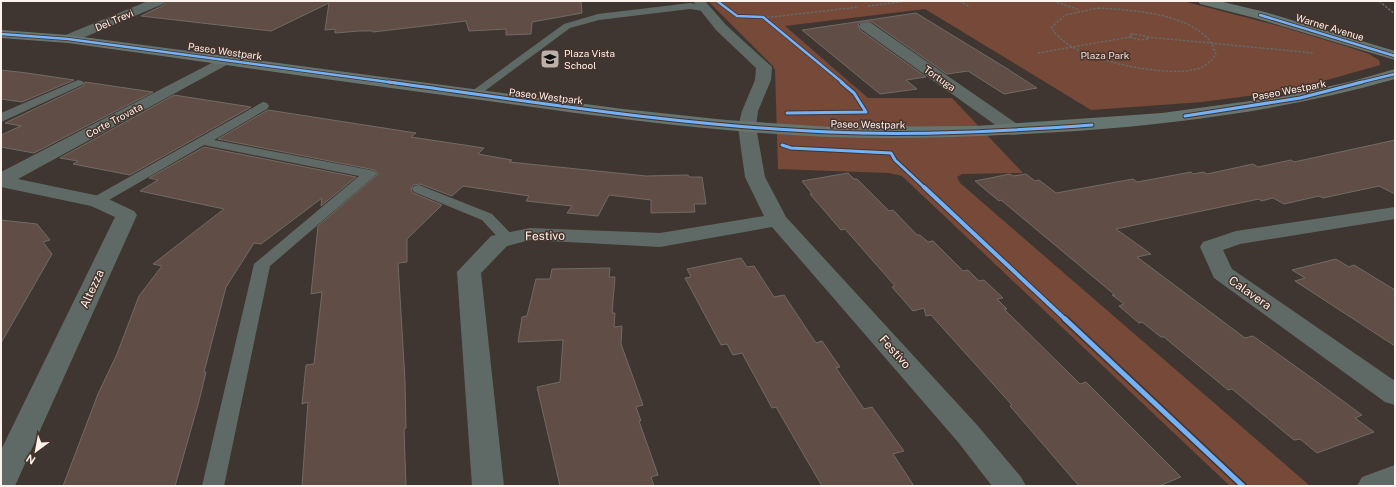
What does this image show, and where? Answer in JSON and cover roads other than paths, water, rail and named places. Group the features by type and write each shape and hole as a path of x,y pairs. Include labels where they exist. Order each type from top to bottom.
{"street":[{"name":"Del Trevi","path":"68,39 159,1"},
{"name":"Warner Avenue","path":"1204,1 1260,15 1395,56"},
{"name":"Warner Avenue","path":"1242,1 1388,40"},
{"name":"Festivo","path":"701,4 764,67 763,80 750,111 747,127 755,176 777,220 968,434 1010,486"},
{"name":"Tortuga","path":"866,26 1014,130"},
{"name":"Paseo Westpark","path":"1,34 68,39 648,117 747,127 887,133 1014,130 1126,123 1201,114 1300,98 1395,74"},
{"name":"Corte Trovata","path":"1,181 227,60"},
{"name":"Altezza","path":"1,181 97,201 126,216 1,482"},
{"name":"Calavera","path":"1395,213 1236,238 1211,247 1222,273 1395,396"},
{"name":"Festivo","path":"488,486 468,272 499,241 530,234 660,240 777,220"},
{"path":"1373,486 1395,478"}],"lane":[{"path":"474,94 567,26 598,17 701,4"},
{"path":"1,118 78,83"},
{"path":"97,201 263,106"},
{"path":"1,107 20,109"},
{"path":"201,141 370,174 262,264 213,486"},
{"path":"419,189 487,217 508,239"}],"place":[{"name":"Plaza Vista School","path":"550,59"}],"park label":[{"name":"Plaza Park","path":"1105,55"}]}
